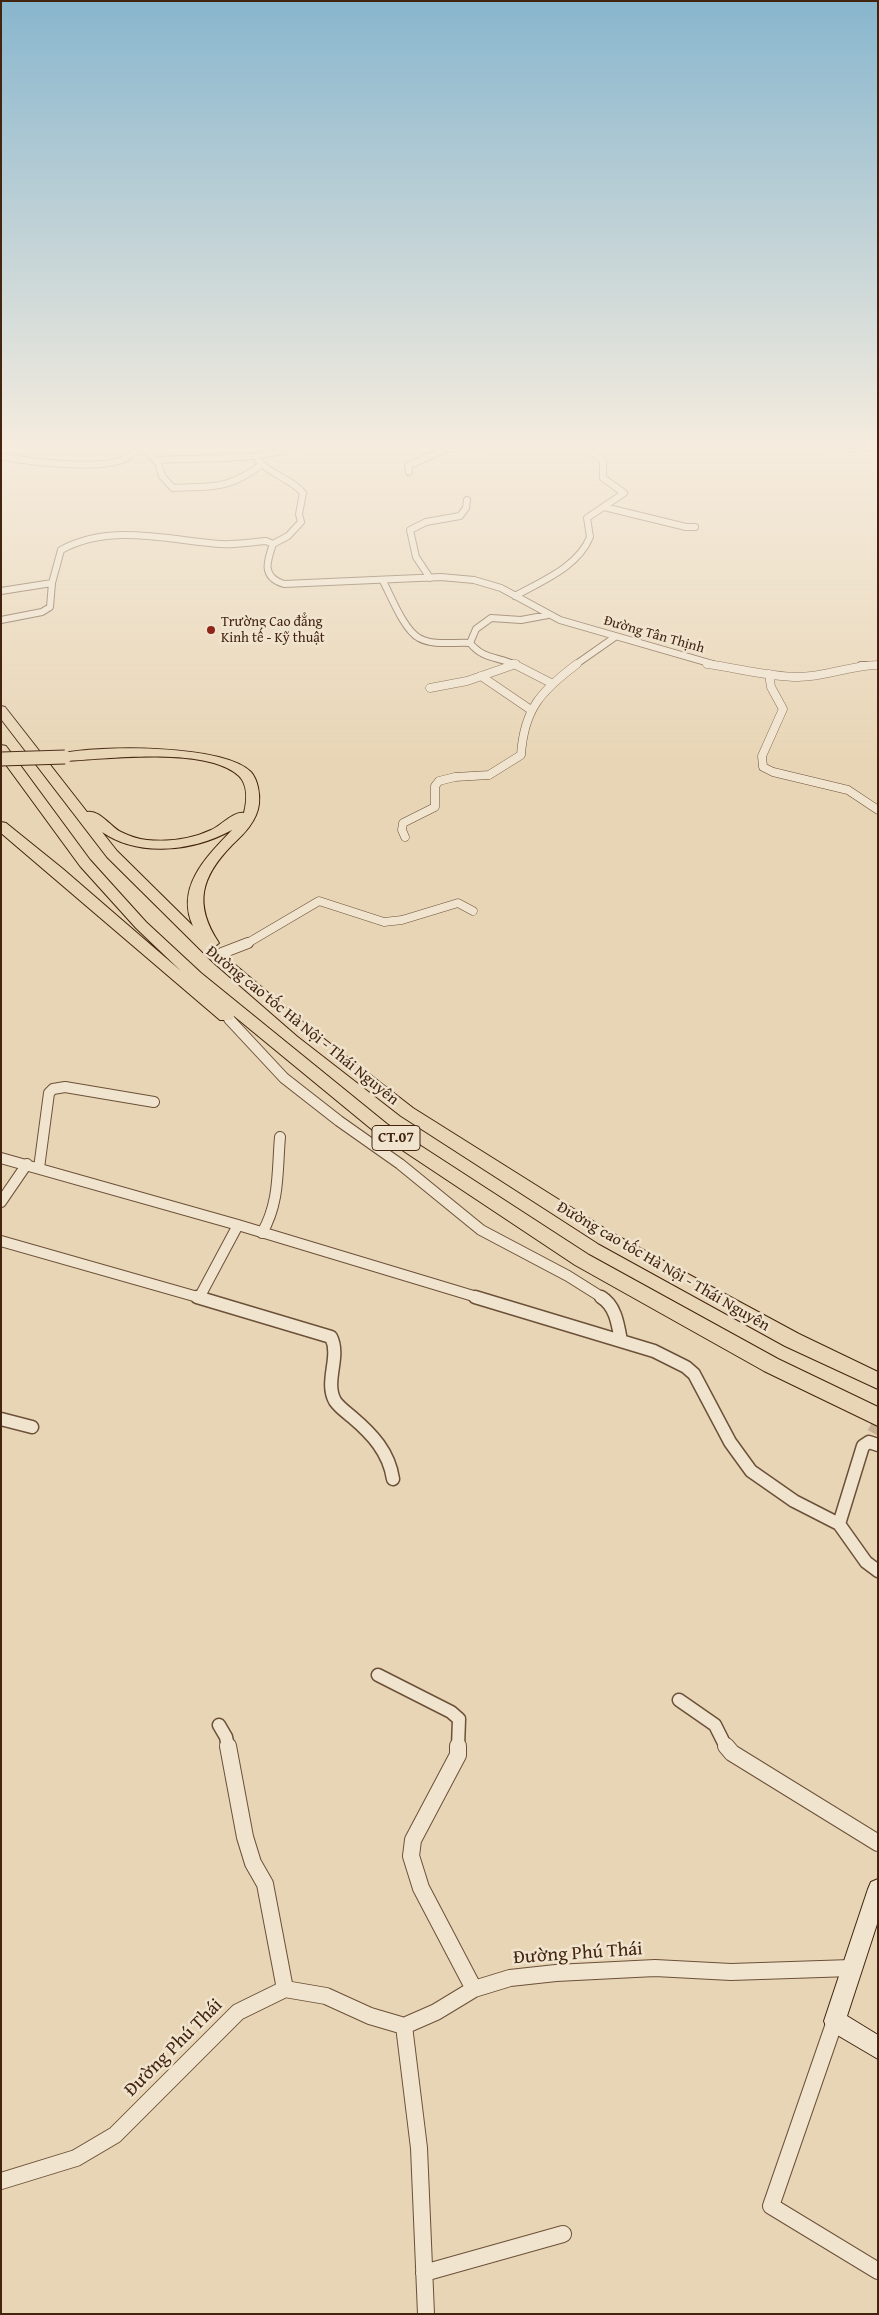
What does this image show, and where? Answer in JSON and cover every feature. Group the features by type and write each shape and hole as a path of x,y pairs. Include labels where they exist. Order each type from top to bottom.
{"highway":[{"path":"1,705 32,738 90,814 103,827 120,837 142,842 167,844 191,842 227,828 253,802"},
{"name":"Đường cao tốc Hà Nội - Thái Nguyên","path":"1,710 112,854 219,960 304,1032 407,1112 605,1238 792,1340 878,1381"},
{"name":"Đường cao tốc Hà Nội - Thái Nguyên","path":"1,749 85,863 141,925 211,989 380,1128 582,1260 771,1365 875,1434"},
{"path":"1,759 170,754 202,755 227,763 246,775 253,788 253,802 248,820 211,859 198,880 194,907 200,928 222,953 277,1000 304,1032"},
{"path":"1,826 35,851 186,986 380,1128"}],"street":[{"path":"1,620 42,612 50,607 52,583 60,552"},
{"name":"Đường Tân Thịnh","path":"270,552 266,563 272,578 277,583 289,585 430,578 474,580 501,588 548,615 707,664 798,677 813,676 852,667 878,665"},
{"path":"415,552 416,557 430,578"},
{"path":"515,596 560,570 580,552"},
{"path":"383,581 399,613 416,637 426,640 470,643 479,654 516,664 551,683"},
{"path":"1,593 52,583"},
{"path":"470,643 476,629 491,618 521,620 548,615"},
{"path":"405,837 402,830 403,824 414,816 435,807 435,786 439,781 455,777 489,775 521,755 524,727 535,701 551,683 615,637"},
{"path":"430,688 481,676 516,664"},
{"path":"769,674 771,687 783,709 762,756 763,767 773,772 848,790 878,810"},
{"path":"481,676 530,710"},
{"path":"222,953 240,948 319,901 380,922 402,920 458,903 473,910"},
{"path":"229,1019 284,1078 339,1121 400,1164 475,1226 504,1244 568,1276 606,1300 617,1318 621,1341"},
{"path":"40,1168 49,1093 53,1089 65,1087 154,1102"},
{"path":"262,1233 274,1212 277,1198 280,1137"},
{"path":"1,1158 238,1225 654,1351 691,1371 747,1467 774,1489 840,1524 866,1562 878,1571"},
{"path":"1,1202 27,1164"},
{"path":"199,1298 238,1225"},
{"path":"1,1242 199,1298 332,1339 335,1346 330,1377 331,1395 336,1403 384,1450 389,1460 393,1479"},
{"path":"1,1419 32,1427"},
{"path":"840,1524 863,1446 875,1434"},
{"path":"378,1675 451,1712 459,1719 458,1754 429,1813 413,1840 411,1856 421,1888 474,1989"},
{"path":"679,1700 715,1725 726,1748 732,1754 878,1843"},
{"path":"219,1725 226,1737 248,1850 265,1884 285,1989 326,1996 370,2016 404,2026 419,2148 426,2314"},
{"path":"878,1888 872,1927 851,1968 835,2021 772,2206 878,2271"},
{"name":"Đường Phú Thái","path":"404,2026 436,2012 474,1989 510,1978 556,1973 655,1968 731,1972 851,1968"},
{"name":"Đường Phú Thái","path":"1,2181 76,2158 116,2135 238,2012 285,1989"},
{"path":"835,2021 878,2048"},
{"path":"424,2273 563,2234"}],"tunnel":[{"path":"873,1433 878,1424"}],"place":[{"name":"Trường Cao đẳng Kinh tế - Kỹ thuật","path":"211,630"}]}
